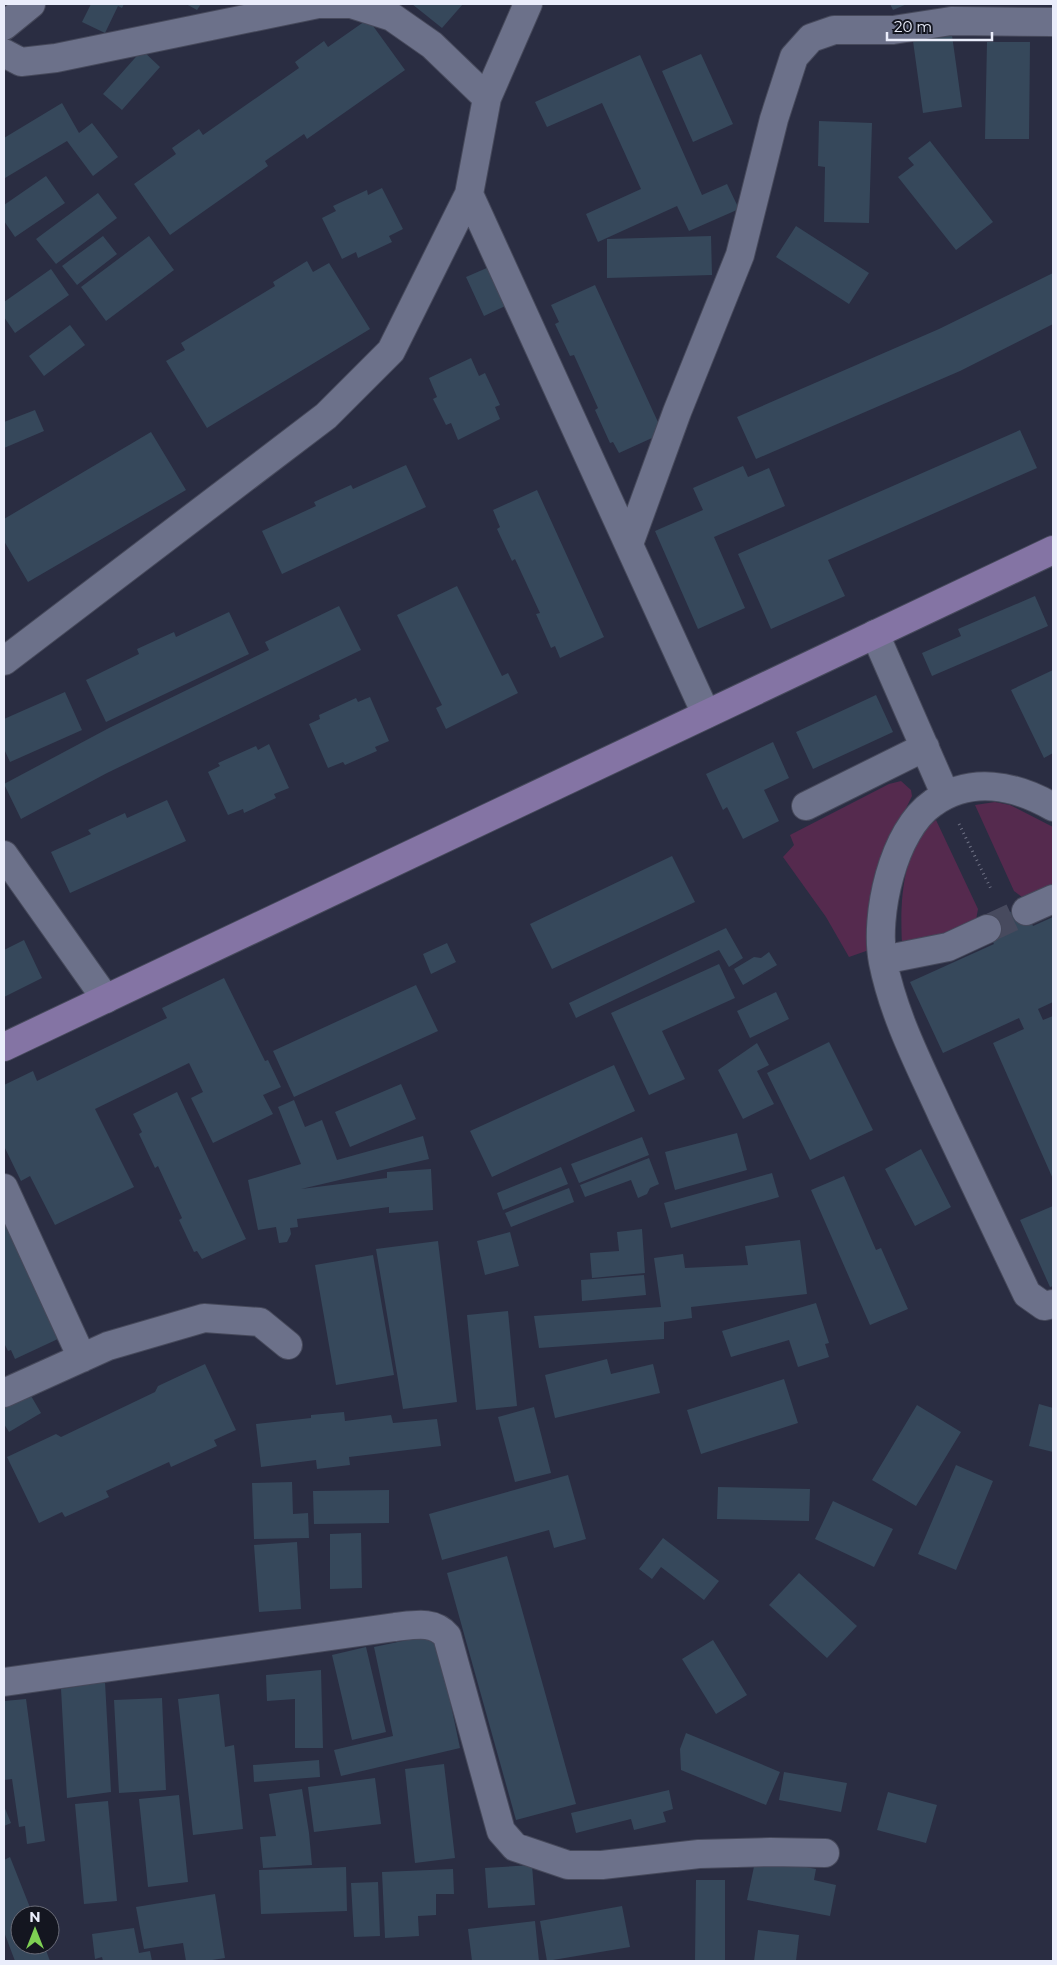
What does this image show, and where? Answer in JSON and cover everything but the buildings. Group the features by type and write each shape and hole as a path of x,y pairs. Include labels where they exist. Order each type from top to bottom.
{"main road":[{"path":"4,1047 1053,550"}],"street":[{"path":"4,26 31,4"},
{"path":"4,53 21,62 56,58 318,4 351,4 392,17 432,45 487,98"},
{"path":"4,661 326,416 391,351 469,194 487,98 528,4"},
{"path":"629,544 677,412 740,255 774,119 794,57 811,38 834,30 893,30 951,21 1053,22"},
{"path":"469,194 706,714"},
{"path":"875,634 946,794"},
{"path":"806,806 925,747"},
{"path":"1053,807 1034,796 993,786 967,787 946,794 929,806 914,820 896,854 886,889 882,930 882,960 892,1000 914,1056 1027,1294 1044,1306 1053,1304"},
{"path":"4,854 106,999"},
{"path":"1026,912 1053,899"},
{"path":"882,960 948,947 987,929"},
{"path":"4,1188 82,1358"},
{"path":"4,1393 108,1346 204,1318 260,1322 288,1345"},
{"path":"4,1682 395,1627 430,1624 442,1630 447,1636 501,1832 515,1847 568,1866 602,1866 699,1854 825,1853"}],"path":[{"path":"965,835 992,891"}],"shaded area":[{"path":"901,781 911,790 912,796 888,845 869,950 849,957 826,917 783,857 794,845 790,835 889,784"},
{"path":"995,802 1010,805 1053,827 1053,884 1022,897 1014,891 975,805"},
{"path":"936,820 978,909 976,920 912,947 902,944 905,877 909,860 916,845 924,831"}],"tunnel":[{"path":"987,929 1026,911"}]}
